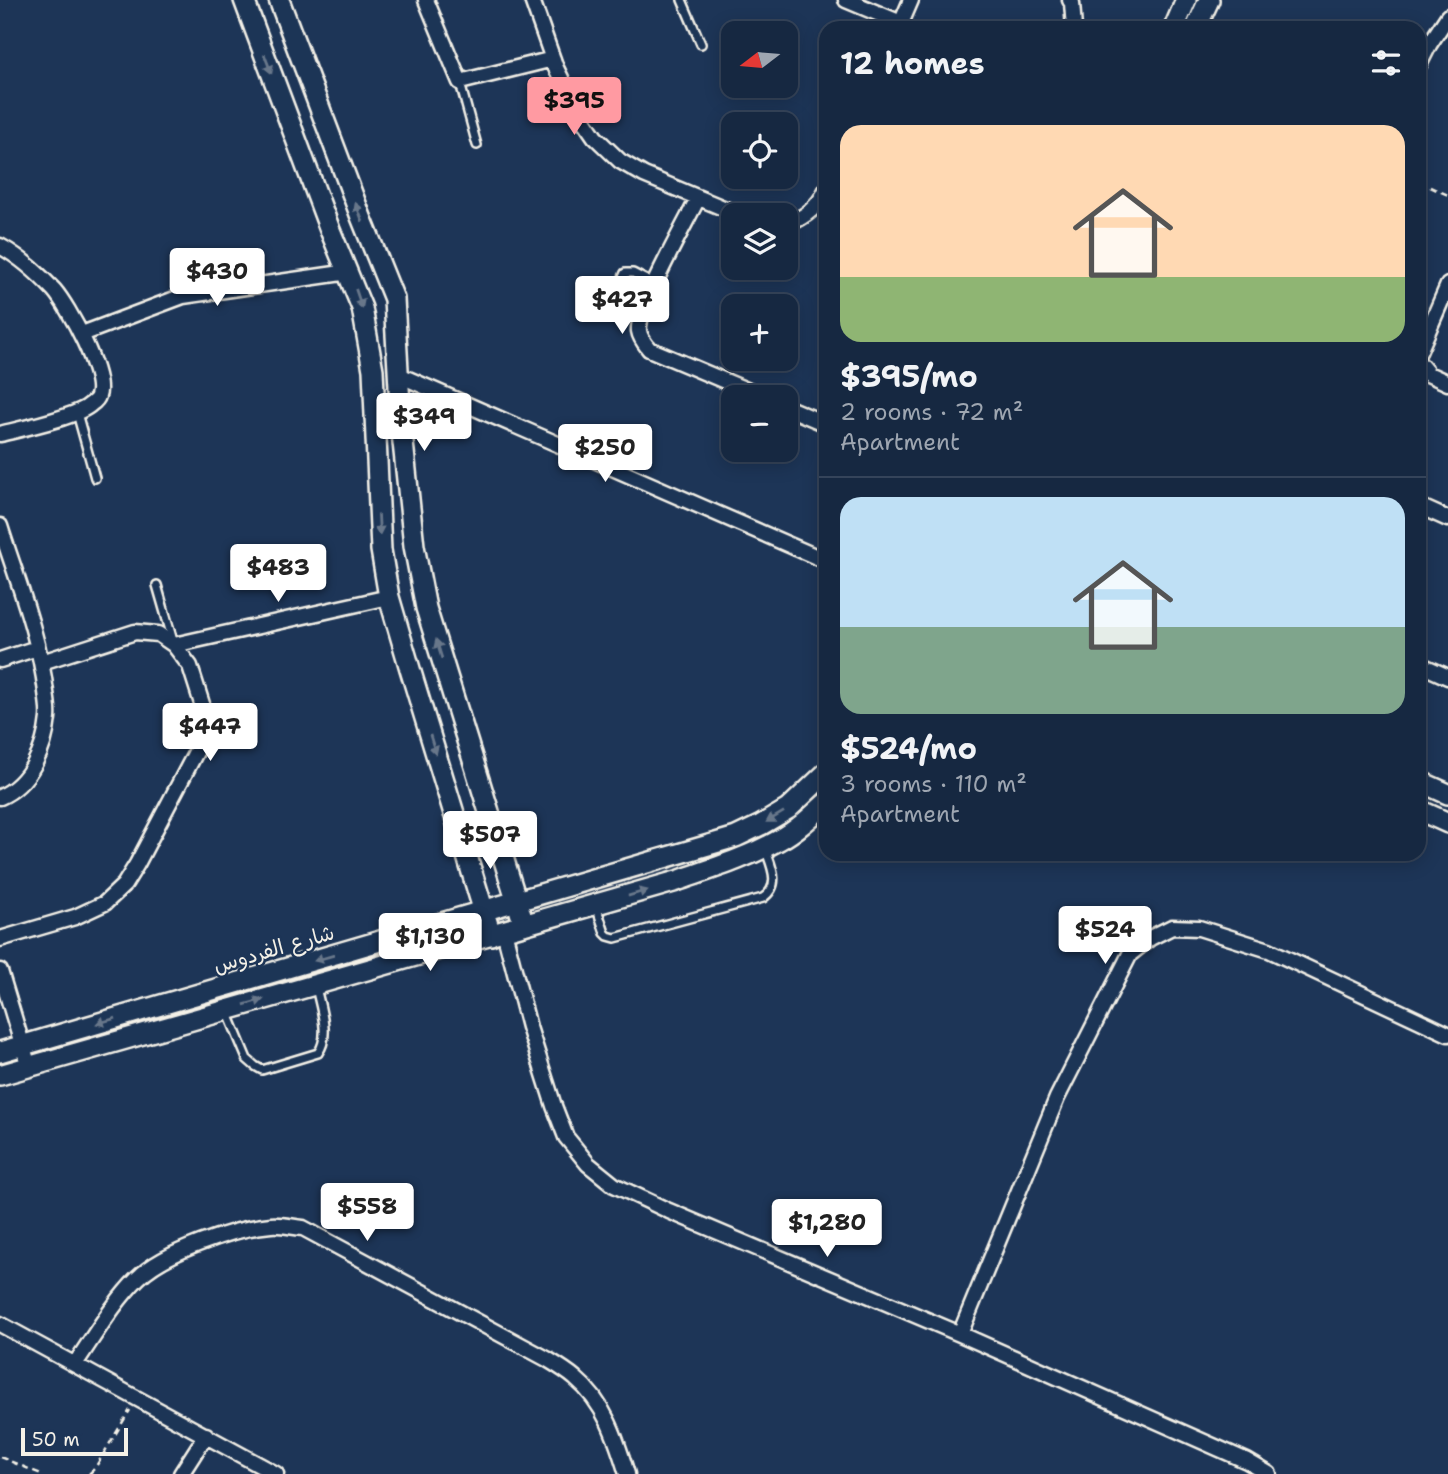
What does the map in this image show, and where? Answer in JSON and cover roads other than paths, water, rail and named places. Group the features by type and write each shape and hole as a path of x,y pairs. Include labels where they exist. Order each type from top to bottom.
{"street":[{"path":"244,0 362,308 373,370 381,550 389,597 484,911 497,933 565,1137 588,1164 614,1185 669,1211 960,1334 1247,1461 1269,1474"},
{"path":"278,0 394,299 401,423 414,545 426,608 524,925"},
{"path":"426,0 460,82 553,59"},
{"path":"532,0 553,59 577,111 595,137 620,161 644,175 721,207"},
{"path":"846,0 891,21"},
{"path":"902,21 911,0"},
{"path":"1070,0 1073,3 1074,21"},
{"path":"1177,21 1186,0"},
{"path":"1199,21 1209,0"},
{"path":"1426,51 1448,16"},
{"path":"698,198 655,284 639,321 639,332 649,349 734,385"},
{"path":"798,220 819,203"},
{"path":"0,246 17,256 55,292 82,334 99,379 98,396 90,406 0,434"},
{"path":"82,334 183,296 349,272"},
{"path":"1426,336 1448,285"},
{"path":"1426,372 1448,383"},
{"path":"399,375 819,558"},
{"path":"798,412 819,421"},
{"path":"1426,509 1448,519"},
{"path":"0,526 42,662 49,716 43,744 33,766 24,779 0,797"},
{"path":"174,645 389,597"},
{"path":"0,939 75,917 105,903 124,885 197,750 200,738 203,706 190,666 174,645 158,634 135,632 42,662"},
{"path":"0,660 37,648"},
{"path":"1426,667 1448,677"},
{"name":"شارع الفردوس","path":"0,1052 736,837 788,809 819,780"},
{"path":"1426,789 1448,794"},
{"path":"0,1075 596,905 722,865 781,839 819,809"},
{"path":"1426,813 1448,823"},
{"path":"466,852 484,852 498,841"},
{"path":"558,890 565,913"},
{"path":"451,921 458,944"},
{"path":"960,1334 1056,1098 1130,954 1150,939 1172,927 1199,928 1269,950 1448,1034"},
{"path":"0,971 29,1067"},
{"path":"75,1364 115,1305 139,1276 162,1260 247,1228 274,1224 303,1228 547,1359 574,1377 596,1399 615,1436 627,1474"},
{"path":"0,1324 206,1435 267,1472"},
{"path":"181,1474 206,1435"}],"lane":[{"path":"682,0 701,44"},
{"path":"460,82 477,145"},
{"path":"639,321 614,309 611,305 613,299 625,274 633,273 655,284"},
{"path":"77,412 95,478"},
{"path":"156,584 174,645"},
{"path":"596,905 605,933 615,938 764,898 772,890 775,878 765,847"},
{"path":"226,1010 247,1059 262,1070 318,1053 323,1046 325,1033 316,985"}]}
